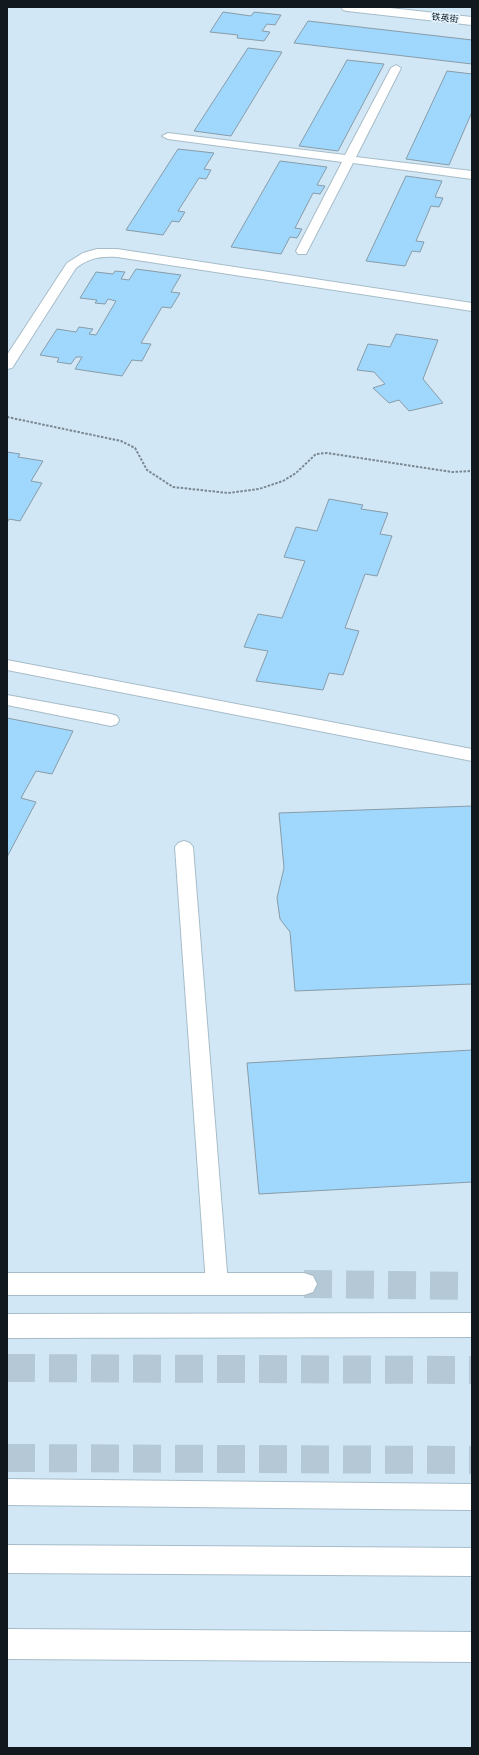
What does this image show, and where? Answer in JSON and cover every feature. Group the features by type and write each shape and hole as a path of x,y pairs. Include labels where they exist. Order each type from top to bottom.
{"main road":[{"name":"铁英街","path":"347,7 472,21"},
{"path":"7,1284 304,1284"},
{"path":"7,1326 472,1325"},
{"path":"7,1492 472,1497"},
{"path":"7,1560 472,1562"},
{"path":"7,1644 472,1647"}],"lane":[{"path":"302,251 396,68"},
{"path":"168,136 472,175"},
{"path":"7,365 72,266 82,256 98,252 117,253 472,307"},
{"path":"7,665 472,755"},
{"path":"7,700 111,720"},
{"path":"184,847 217,1285"}],"path":[{"path":"7,418 122,441 135,448 147,470 173,487 228,493 259,489 283,481 296,473 316,454 327,453 452,472 472,471"}],"building":[{"path":"223,12 251,16 254,12 281,15 275,25 267,24 262,31 270,32 264,41 237,38 238,35 210,32"},
{"path":"308,21 472,40 472,64 294,43"},
{"path":"248,48 282,52 231,136 194,131"},
{"path":"347,60 384,64 338,151 299,146"},
{"path":"447,71 472,74 472,112 449,165 406,159"},
{"path":"178,149 214,153 204,169 211,170 206,179 199,178 178,211 185,212 179,222 172,221 163,235 126,230"},
{"path":"280,161 327,167 317,185 325,186 320,194 313,193 295,228 302,229 297,238 290,237 281,254 231,247"},
{"path":"406,176 442,181 435,197 443,198 439,207 431,206 416,241 424,242 420,252 412,251 405,266 366,261"},
{"path":"136,269 181,275 171,292 180,293 171,308 162,307 141,343 151,344 142,361 132,360 122,376 75,369 82,357 76,357 71,364 57,362 59,358 40,355 57,329 76,332 79,327 93,329 89,334 96,335 116,301 108,299 105,304 95,303 97,300 80,298 96,272 113,274 115,271 125,272 121,279 129,280"},
{"path":"396,334 438,340 423,379 443,403 409,411 399,400 389,403 373,388 385,384 374,372 357,370 368,344 390,347"},
{"path":"7,452 20,454 18,457 43,461 31,481 42,483 20,521 9,519 7,523"},
{"path":"329,499 363,505 361,509 388,513 380,534 392,536 377,576 365,574 345,628 359,631 343,675 329,673 323,690 256,681 268,651 244,647 258,614 282,618 305,561 284,557 296,527 317,531"},
{"path":"7,718 73,731 52,774 36,771 21,798 36,802 7,857"},
{"path":"472,806 472,984 295,991 290,932 280,919 277,898 284,868 279,813"},
{"path":"472,1050 472,1182 259,1194 247,1063"}],"tunnel":[{"path":"304,1284 472,1286"},
{"path":"7,1368 472,1370"},
{"path":"7,1458 472,1460"}]}
